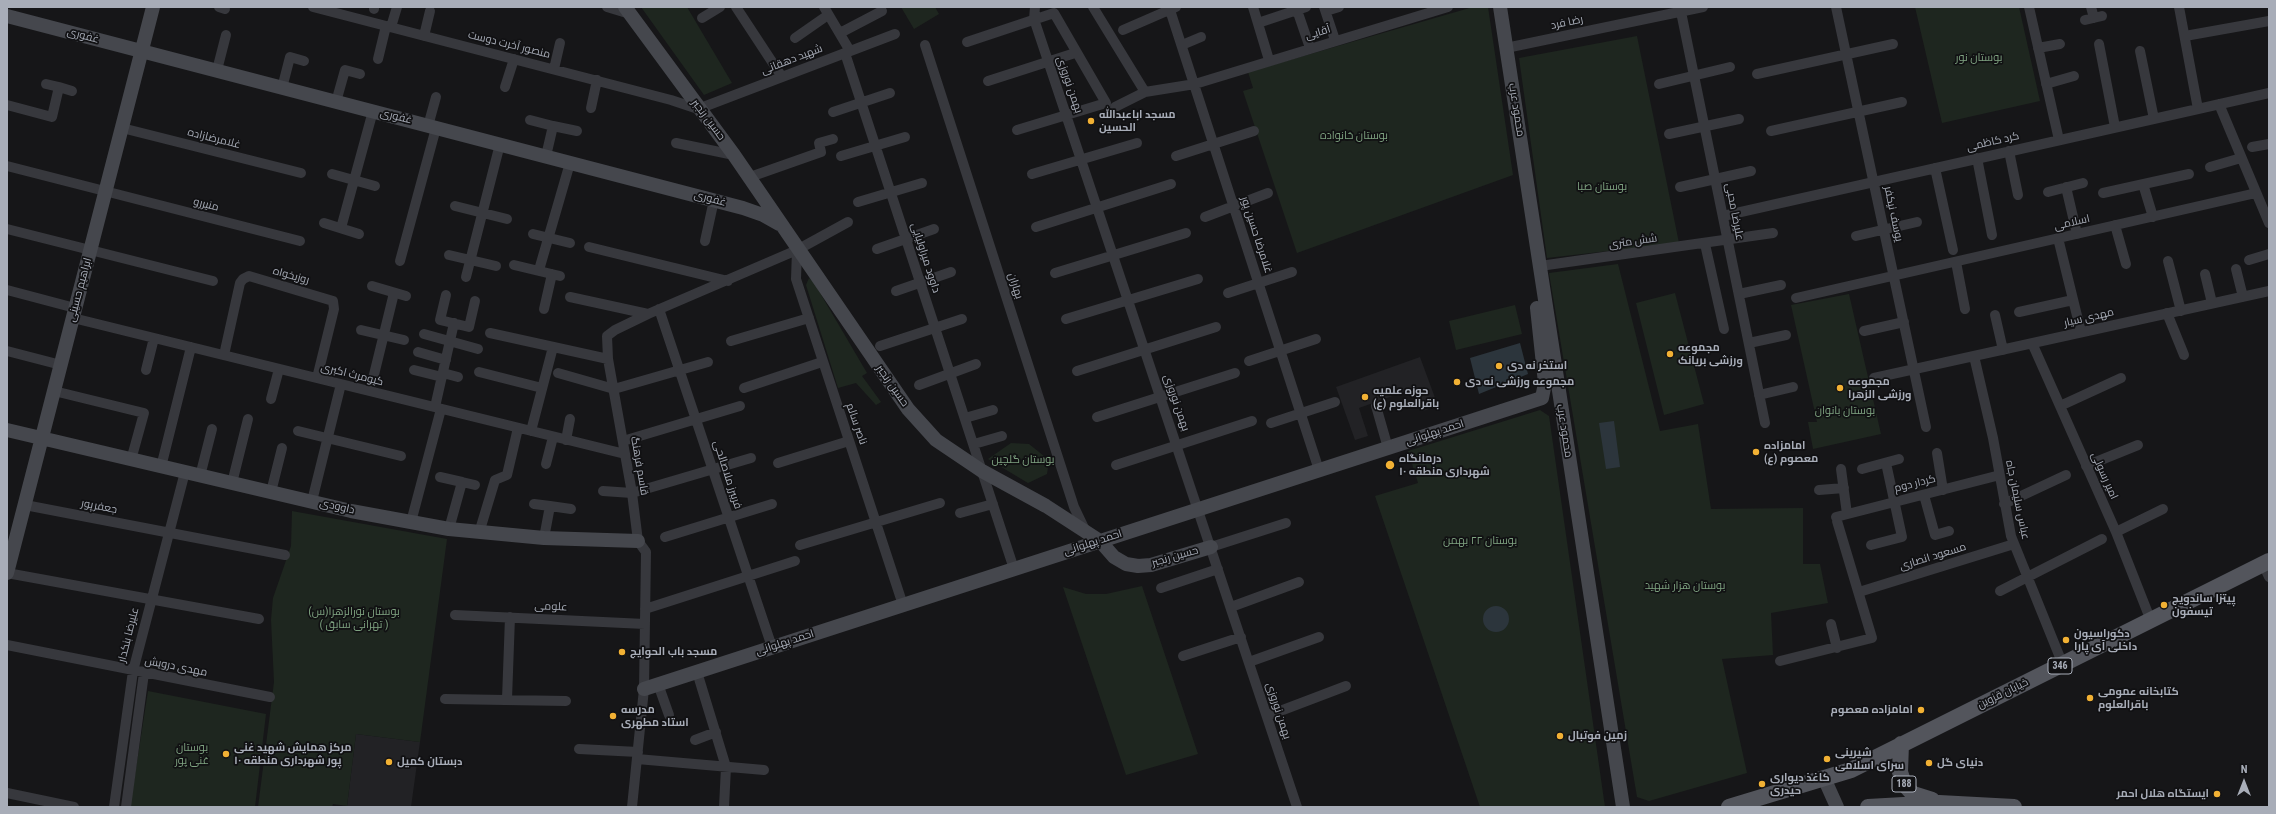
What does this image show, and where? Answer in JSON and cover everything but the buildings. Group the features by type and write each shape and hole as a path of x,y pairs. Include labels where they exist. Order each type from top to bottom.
{"main road":[{"name":"خیابان قزوین","path":"1729,807 1851,770 2151,621 2267,567"},
{"name":"188","path":"1901,744 1900,772 1904,784 1913,794 1939,803"},
{"name":"188","path":"1868,807 1939,803 1967,806 2014,807"}],"street":[{"name":"ابراهیم حسینی","path":"7,573 11,542 25,505 153,7"},
{"name":"منصور آخرت دوست","path":"313,7 597,80 698,109"},
{"path":"378,59 397,7"},
{"path":"607,7 627,10"},
{"path":"702,18 720,7"},
{"path":"736,7 782,77"},
{"name":"بهمن نوروزی","path":"1035,7 1034,19 1199,509 1296,807"},
{"path":"1093,7 1145,92"},
{"path":"1253,7 1269,60"},
{"path":"1335,40 1325,9 1339,7"},
{"name":"آقایی","path":"1016,130 1066,114 1111,105 1145,92 1195,84 1431,9 1448,7"},
{"name":"محمود عرب","path":"1500,7 1562,420 1623,807"},
{"name":"رضا فرد","path":"1506,48 1681,9 1703,7"},
{"name":"یوسف نیکفر","path":"1836,7 1926,427"},
{"path":"2029,7 2059,140"},
{"path":"2092,7 2094,18"},
{"path":"2179,7 2198,108"},
{"path":"1123,30 1172,8"},
{"name":"غلامرضا حسین پور","path":"1172,8 1182,45 1319,470"},
{"path":"1258,23 1302,8 1310,48"},
{"name":"علیرضا محبی","path":"1681,9 1765,423"},
{"name":"حسین رنجبر","path":"627,10 698,109 750,177 797,250 918,422 936,440 982,471 1046,506 1100,541 1114,557 1126,564 1138,566 1151,565 1286,523"},
{"path":"424,36 430,11"},
{"path":"796,38 826,11"},
{"name":"داوود میراولیایی","path":"826,11 840,33 848,52 875,146 1014,569"},
{"path":"840,33 882,11"},
{"path":"967,42 1054,13 1075,53 1111,105"},
{"name":"غفوری","path":"7,16 714,200 764,215 783,227"},
{"path":"2185,36 2269,21"},
{"name":"شهید دهقانی","path":"698,109 895,34"},
{"path":"217,70 226,35"},
{"path":"1182,45 1201,37"},
{"path":"554,69 560,42"},
{"path":"1757,74 1893,44"},
{"path":"2038,48 2060,44"},
{"path":"2099,44 2115,127"},
{"name":"بهاران","path":"925,45 1074,507 1086,532"},
{"path":"2140,51 2154,119"},
{"path":"988,81 1075,53"},
{"path":"282,88 290,57 304,62"},
{"path":"506,87 514,59"},
{"path":"1659,84 1730,67"},
{"path":"336,102 345,70 360,74"},
{"path":"2046,84 2074,76"},
{"path":"591,108 597,80"},
{"path":"46,84 72,91"},
{"path":"7,105 52,117 59,87"},
{"path":"833,112 862,104 890,93"},
{"name":"کرد کاظمی","path":"1723,216 2269,93"},
{"path":"400,262 432,127 436,97"},
{"path":"1771,131 1902,102"},
{"path":"2218,104 2268,218"},
{"path":"341,228 373,111"},
{"path":"1669,134 1739,119"},
{"path":"530,120 577,131"},
{"path":"546,156 553,126"},
{"name":"غلامرضازاده","path":"122,128 301,173"},
{"path":"1176,156 1254,131"},
{"path":"841,156 905,137"},
{"path":"750,177 821,152 819,143 832,139"},
{"path":"676,143 734,155"},
{"path":"1032,174 1137,143"},
{"path":"466,277 500,144"},
{"path":"2252,147 2269,144"},
{"path":"2009,151 2018,195"},
{"path":"1977,158 1992,235"},
{"path":"2210,166 2241,158"},
{"path":"539,270 570,163"},
{"name":"منیررو","path":"7,166 300,241"},
{"path":"1935,168 1953,250"},
{"path":"1680,187 1751,171"},
{"path":"332,174 375,186"},
{"path":"2103,193 2189,174"},
{"path":"858,202 922,183"},
{"path":"2048,192 2083,183"},
{"path":"1036,227 1171,184"},
{"path":"2143,184 2153,217"},
{"path":"2066,187 2077,234"},
{"path":"1205,217 1268,193"},
{"name":"اسلامی","path":"1796,298 2256,193"},
{"path":"705,241 714,200"},
{"path":"455,206 507,219"},
{"name":"قاسم فرهنگ","path":"632,807 638,755 651,687 645,624 646,552 638,541 632,493 608,359 606,340 610,332 648,314 728,281 797,250 848,222"},
{"path":"1856,236 1917,222"},
{"path":"324,223 359,234"},
{"path":"2115,225 2126,264"},
{"path":"7,229 213,281"},
{"path":"877,249 934,229"},
{"path":"1054,273 1186,233"},
{"name":"شش متری","path":"1540,266 1728,241 1773,233"},
{"path":"533,234 570,243"},
{"path":"2058,238 2081,332"},
{"path":"1705,244 1724,329"},
{"path":"589,247 728,281"},
{"name":"ناصر سالم","path":"797,250 796,280 903,605"},
{"path":"2249,260 2269,254"},
{"path":"449,255 496,266"},
{"path":"2168,261 2181,311"},
{"path":"1956,262 1965,309"},
{"path":"514,265 556,275 544,309"},
{"path":"1540,266 1536,295 1545,383 1542,398 1562,420"},
{"path":"2236,269 2243,296"},
{"path":"896,291 951,272"},
{"path":"1228,293 1292,272"},
{"path":"2205,274 2212,304"},
{"name":"روزیخواه","path":"224,356 240,283 243,278 249,276 333,301 334,309 317,378"},
{"path":"1066,319 1198,279"},
{"path":"1739,294 1780,285"},
{"path":"372,286 406,296"},
{"name":"کیومرث اکبری","path":"7,290 154,338 625,454"},
{"name":"مهدی سیار","path":"1874,378 2269,291"},
{"path":"370,392 394,293"},
{"path":"446,295 440,320 469,327 475,301"},
{"path":"570,297 648,314"},
{"path":"2019,312 2073,300"},
{"name":"فریبرز ملاصالحی","path":"659,310 772,647"},
{"path":"2167,313 2184,355"},
{"path":"1996,315 2002,350"},
{"path":"731,341 809,318"},
{"path":"880,346 962,319"},
{"path":"1864,331 1904,322"},
{"path":"411,522 438,408 442,375 454,323"},
{"path":"1077,371 1216,327"},
{"path":"361,330 404,340"},
{"path":"490,333 608,359"},
{"path":"424,334 478,349"},
{"path":"1748,344 1786,335"},
{"path":"146,370 154,338"},
{"path":"1249,361 1316,339"},
{"name":"امیر رسولی","path":"2032,344 2116,532 2151,621"},
{"path":"531,431 542,388 550,346"},
{"path":"161,466 191,347"},
{"path":"7,352 61,365"},
{"path":"418,352 446,360"},
{"name":"عباس سلیمان جاه","path":"1974,356 2000,475 2004,504 2014,544 2063,665"},
{"path":"558,373 614,389 708,362"},
{"path":"744,388 822,362"},
{"path":"919,384 976,364"},
{"path":"271,399 279,369"},
{"path":"414,370 458,377"},
{"path":"479,372 542,388"},
{"path":"1097,417 1235,374"},
{"path":"2060,406 2121,378"},
{"path":"312,501 341,384"},
{"path":"1759,395 1793,387"},
{"path":"54,391 144,413 131,460"},
{"name":"احمد پهلوانی","path":"651,687 1542,398"},
{"path":"1271,423 1335,402"},
{"path":"623,441 740,406"},
{"path":"1376,406 1388,448"},
{"path":"965,418 992,410"},
{"path":"232,483 248,418"},
{"path":"566,440 570,419"},
{"path":"1116,465 1252,421"},
{"path":"479,533 495,480 508,475 518,428"},
{"path":"200,476 212,429"},
{"name":"داوودی","path":"7,430 271,492 450,529 479,533 544,538 638,541"},
{"path":"298,431 401,456"},
{"path":"546,464 553,436"},
{"path":"974,444 1002,436"},
{"path":"778,463 849,441"},
{"path":"2086,466 2138,445"},
{"path":"271,492 282,448"},
{"path":"1937,453 1943,490"},
{"path":"603,491 632,493 751,458"},
{"path":"1862,469 1900,459"},
{"path":"1871,545 1902,538 1886,463"},
{"path":"1841,469 1847,514"},
{"name":"علیرضا بنکدار","path":"114,807 133,671 150,599 185,472"},
{"name":"کردار دوم","path":"1837,648 1872,638 1837,519 1847,514 2000,475"},
{"path":"2004,504 2066,475"},
{"path":"440,477 475,485"},
{"path":"450,529 462,482"},
{"path":"1819,490 1844,488"},
{"path":"1924,495 1935,535 1949,532"},
{"path":"800,545 940,503"},
{"path":"534,504 571,509"},
{"path":"665,537 772,504"},
{"path":"960,513 993,504"},
{"name":"جعفرپور","path":"25,505 285,555"},
{"path":"544,538 550,506"},
{"path":"2116,532 2163,509"},
{"path":"2000,591 2102,539"},
{"name":"مسعود انصاری","path":"1859,592 2014,544"},
{"path":"645,609 795,561"},
{"path":"1161,588 1218,569"},
{"path":"7,573 259,619"},
{"path":"1231,607 1299,582"},
{"name":"علومی","path":"455,615 645,624"},
{"path":"507,699 510,617"},
{"path":"1780,661 1837,648 1831,624"},
{"path":"1249,662 1319,637"},
{"path":"1182,656 1241,638"},
{"name":"مهدی درویش","path":"7,645 270,697"},
{"path":"697,672 726,767 724,807"},
{"path":"126,807 144,673"},
{"path":"1267,716 1346,686"},
{"path":"651,687 669,715"},
{"path":"445,699 566,701"},
{"path":"695,740 716,732"},
{"path":"579,749 638,755 726,767 764,770"},
{"path":"1824,778 1837,807"},
{"path":"7,793 74,807"}],"shaded area":[{"name":"استخر نه دی","path":"1520,343 1528,374 1479,394 1470,358"},
{"name":"حوزه علمیه باقرالعلوم (ع)","path":"1420,357 1438,406 1423,411 1415,388 1359,408 1368,436 1355,440 1336,387"},
{"path":"1614,421 1620,467 1606,469 1599,423"},
{"path":"1496,606 1505,610 1509,619 1505,628 1496,632 1487,628 1483,619 1487,610"},
{"path":"356,734 420,742 411,807 347,806"}],"green space":[{"path":"641,7 687,7 732,83 704,95"},
{"path":"901,7 935,7 939,14 914,29"},
{"name":"بوستان خانواده","path":"1473,7 1488,7 1513,175 1297,253 1243,91 1253,88 1248,72"},
{"name":"بوستان نور","path":"1915,7 2019,7 2040,101 1942,123"},
{"name":"بوستان صبا","path":"1637,36 1679,243 1547,258 1519,58"},
{"name":"بوستان هزار شهید","path":"1618,264 1660,431 1698,424 1711,509 1803,508 1803,564 1820,564 1828,603 1771,613 1773,655 1722,659 1747,773 1649,801 1637,797 1549,273"},
{"path":"809,278 813,281 867,373 862,376 881,402 876,405 856,383 838,388 806,285"},
{"name":"مجموعه ورزشی بریانک","path":"1675,293 1704,404 1664,415 1636,303"},
{"name":"بوستان بانوان","path":"1849,294 1881,434 1813,449 1808,422 1817,422 1791,305"},
{"path":"1515,305 1522,334 1456,350 1449,321"},
{"name":"بوستان ۲۲ بهمن","path":"1540,410 1549,416 1605,807 1480,807 1375,496 1418,483 1408,451"},
{"name":"بوستان گلچین","path":"1011,443 1029,444 1049,460 1047,474 1028,483 988,459"},
{"name":"بوستان نورالزهرا(س) ( تهرانی سابق )","path":"292,511 447,539 420,742 356,734 347,806 333,804 332,807 258,807 274,682 271,620 273,598 291,546"},
{"path":"1142,586 1198,754 1126,775 1063,587 1086,594 1106,594"},
{"name":"بوستان غنی پور","path":"148,691 266,714 255,807 130,807"}],"place":[{"name":"مسجد اباعبدالله الحسین","path":"1091,121"},
{"name":"مجموعه ورزشی بریانک","path":"1670,354"},
{"name":"استخر نه دی","path":"1499,366"},
{"name":"مجموعه ورزشی نه دی","path":"1457,382"},
{"name":"مجموعه ورزشی الزهرا","path":"1840,388"},
{"name":"حوزه علمیه باقرالعلوم (ع)","path":"1365,397"},
{"name":"امامزاده معصوم (ع)","path":"1756,452"},
{"name":"درمانگاه شهرداری منطقه ۱۰","path":"1390,465"},
{"name":"پیتزا ساندویچ تیسفون","path":"2164,605"},
{"name":"دکوراسیون داخلی آی پارا","path":"2066,640"},
{"name":"مسجد باب الحوایج","path":"622,652"},
{"name":"کتابخانه عمومی باقرالعلوم","path":"2090,698"},
{"name":"امامزاده معصوم","path":"1921,710"},
{"name":"مدرسه استاد مطهری","path":"613,716"},
{"name":"زمین فوتبال","path":"1560,736"},
{"name":"مرکز همایش شهید غنی پور شهرداری منطقه ۱۰","path":"226,754"},
{"name":"شیرینی سرای اسلامی","path":"1827,759"},
{"name":"دبستان کمیل","path":"389,762"},
{"name":"دنیای گل","path":"1929,763"},
{"name":"کاغذ دیواری حیدری","path":"1762,784"},
{"name":"ایستگاه هلال احمر","path":"2217,794"}]}
